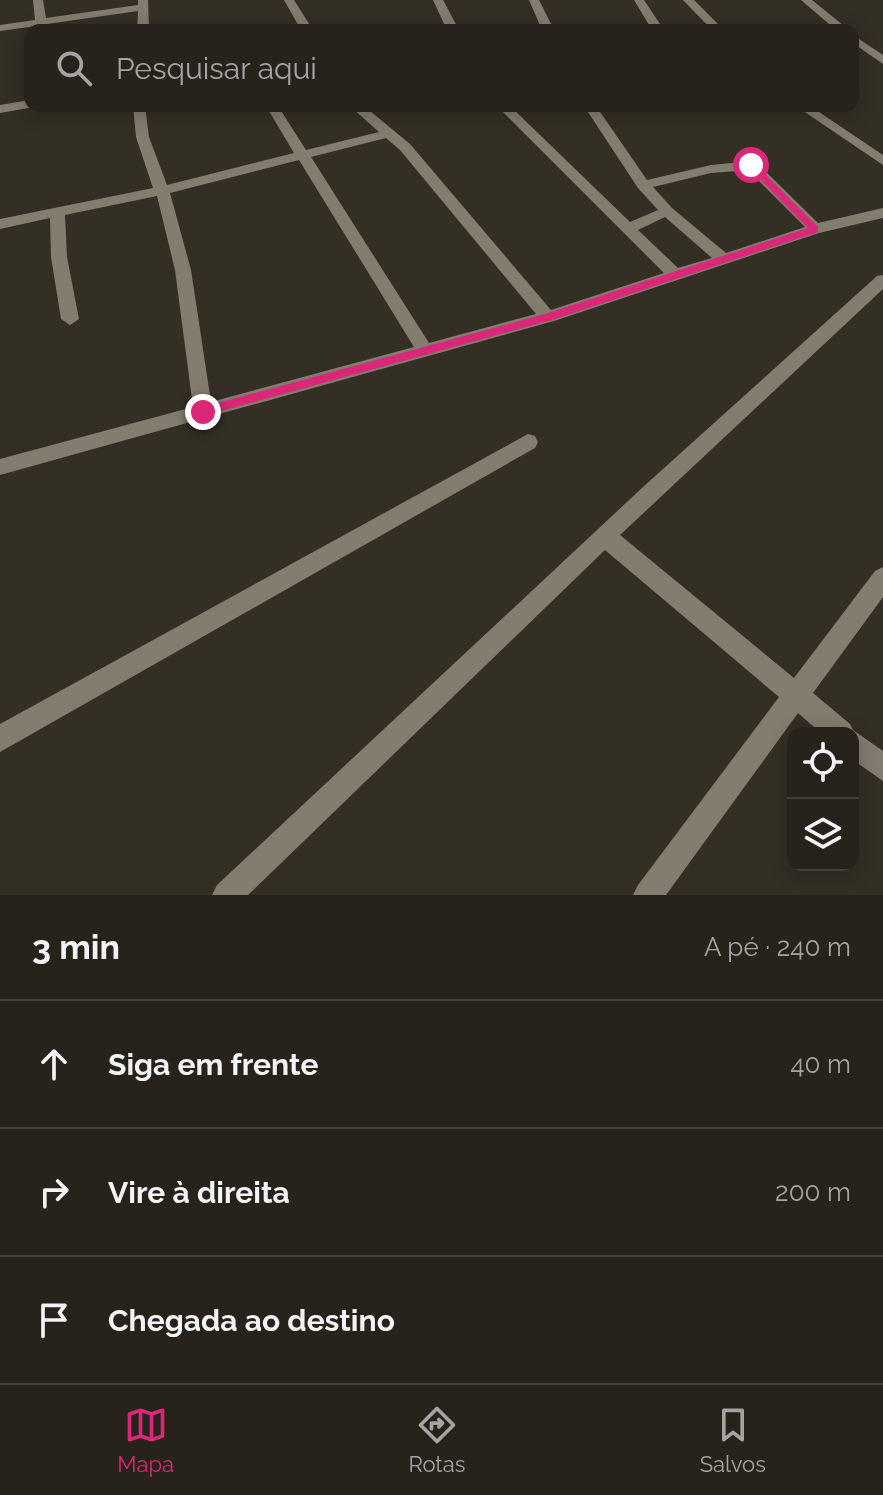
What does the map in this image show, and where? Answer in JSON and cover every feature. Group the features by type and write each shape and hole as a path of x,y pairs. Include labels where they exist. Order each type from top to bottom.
{"street":[{"path":"38,0 42,24"},
{"path":"289,0 303,24"},
{"path":"438,0 450,24"},
{"path":"534,0 545,24"},
{"path":"639,0 654,24"},
{"path":"688,0 712,24"},
{"path":"806,0 836,24"},
{"path":"51,24 143,4"},
{"path":"0,28 24,27"},
{"path":"859,41 883,42"},
{"path":"859,42 883,60"},
{"path":"0,109 24,105"},
{"path":"140,112 144,145 173,223 203,412"},
{"path":"276,112 425,351"},
{"path":"364,112 390,133 548,317"},
{"path":"509,112 675,275"},
{"path":"594,112 643,185 667,211 722,258"},
{"path":"811,112 883,161"},
{"path":"0,224 161,191 390,133"},
{"path":"643,185 711,169 751,165 815,229"},
{"path":"627,229 667,211"},
{"path":"57,213 59,257 70,319"},
{"path":"0,467 548,317 815,229 883,213"},
{"path":"227,895 605,536 883,280"},
{"path":"0,739 161,646 339,552 528,442"},
{"path":"605,536 834,727"},
{"path":"648,895 883,578"},
{"path":"859,748 883,768"}],"route":[{"path":"203,412 548,317 815,229 751,165"}]}
